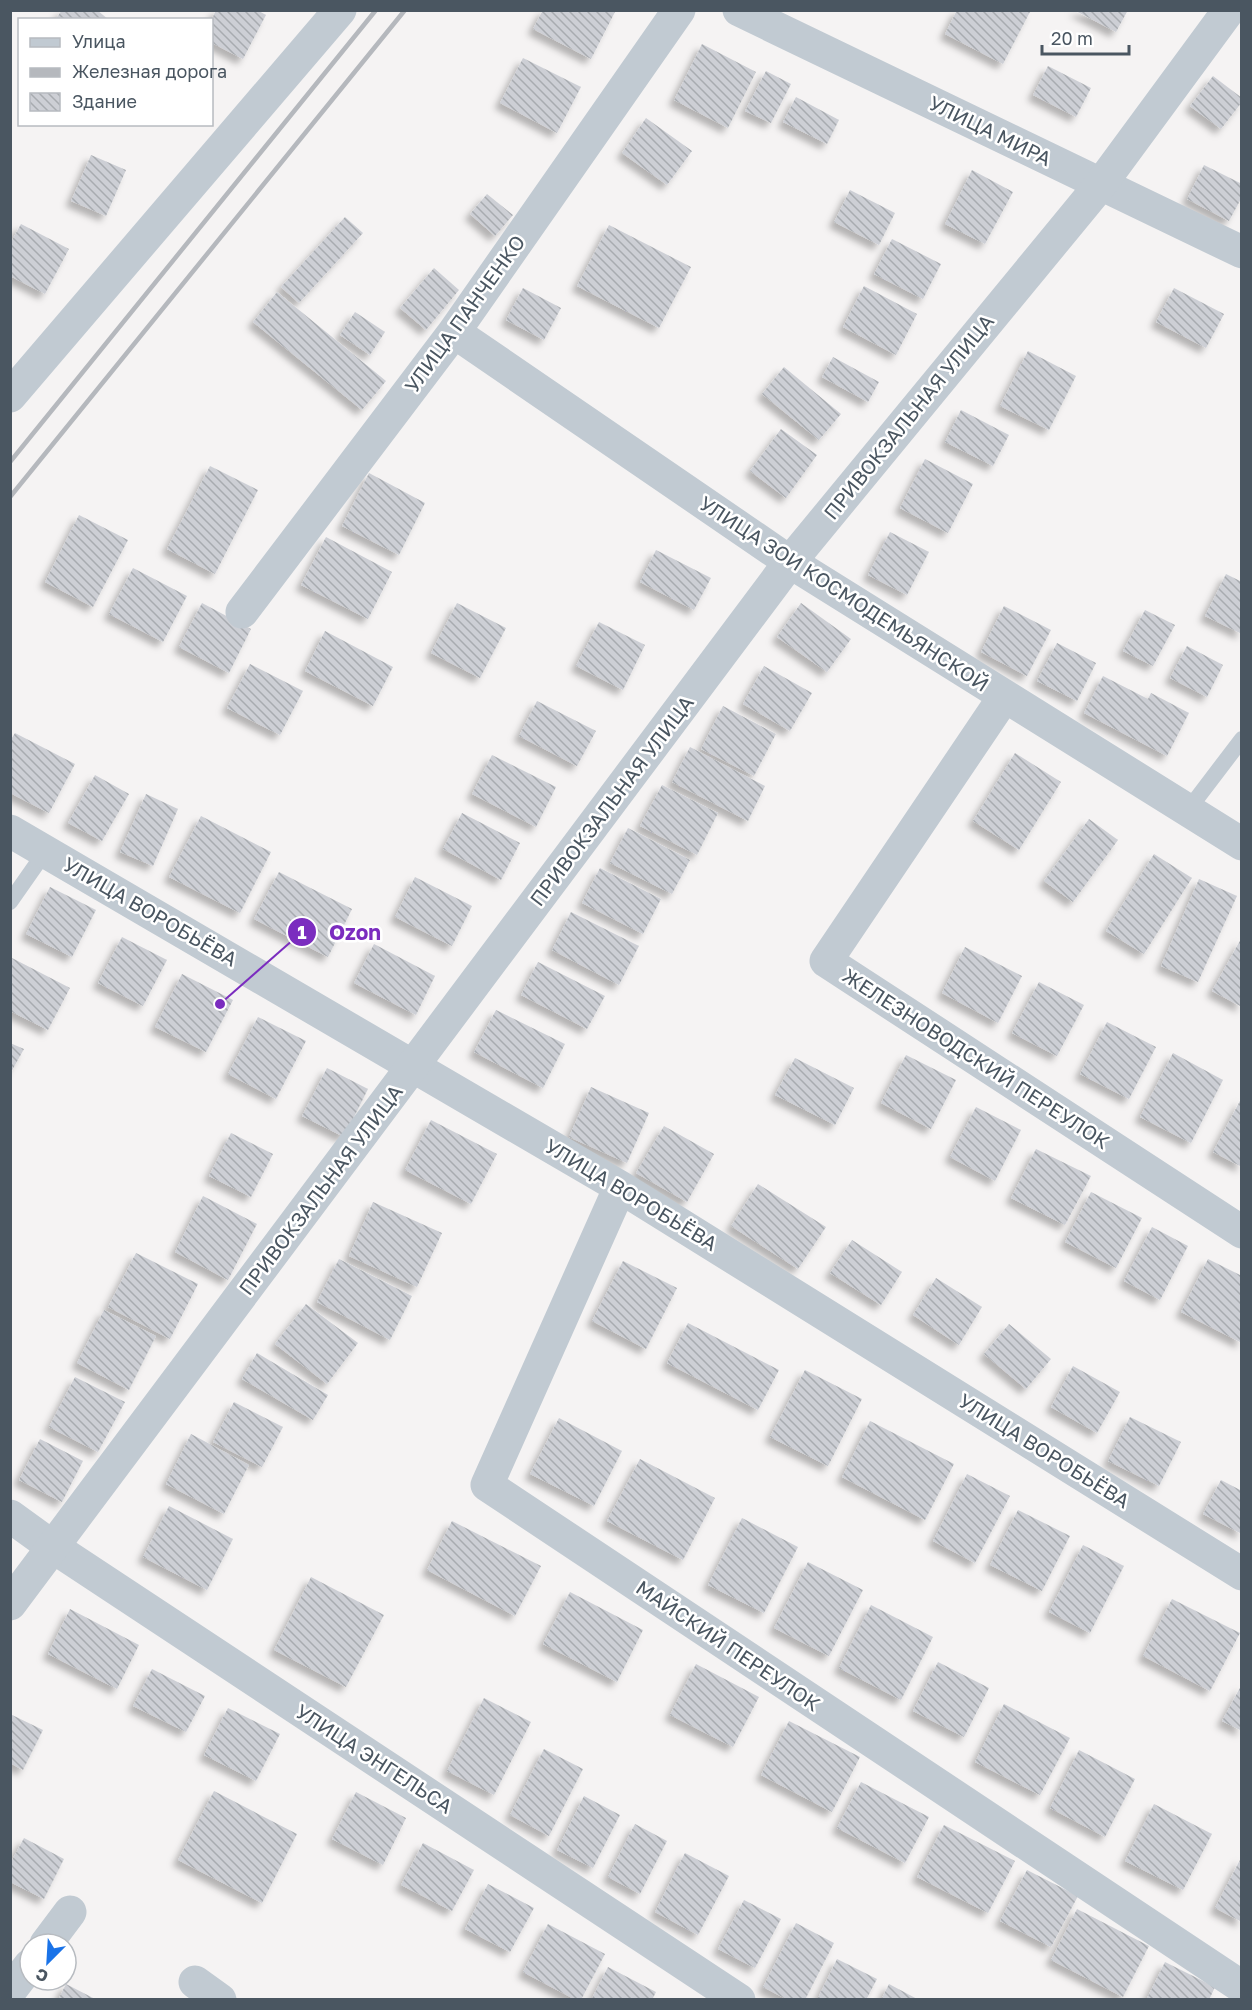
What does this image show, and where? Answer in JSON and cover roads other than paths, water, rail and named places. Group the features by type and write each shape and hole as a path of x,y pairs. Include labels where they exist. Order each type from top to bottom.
{"street":[{"path":"10,396 340,10"},
{"name":"УЛИЦА ПАНЧЕНКО","path":"242,612 454,332 679,10"},
{"name":"УЛИЦА МИРА","path":"739,10 1242,252"},
{"name":"ПРИВОКЗАЛЬНАЯ УЛИЦА","path":"10,1604 415,1066 790,562 1101,184 1229,10"},
{"name":"УЛИЦА ЗОИ КОСМОДЕМЬЯНСКОЙ","path":"454,332 790,562 1004,698 1242,844"},
{"name":"ЖЕЛЕЗНОВОДСКИЙ ПЕРЕУЛОК","path":"1004,698 826,962 1242,1232"},
{"name":"УЛИЦА ВОРОБЬЁВА","path":"10,831 620,1187 1242,1574"},
{"name":"МАЙСКИЙ ПЕРЕУЛОК","path":"620,1187 487,1485 1242,1987"},
{"name":"УЛИЦА ЭНГЕЛЬСА","path":"10,1515 53,1546 739,2000"},
{"path":"55,1932 70,1912"}],"lane":[{"path":"1188,810 1242,739"},
{"path":"10,903 45,852"}],"railway":[{"path":"10,462 376,10"},
{"path":"10,497 405,10"}],"place":[{"name":"Ozon","path":"220,1004"}]}
